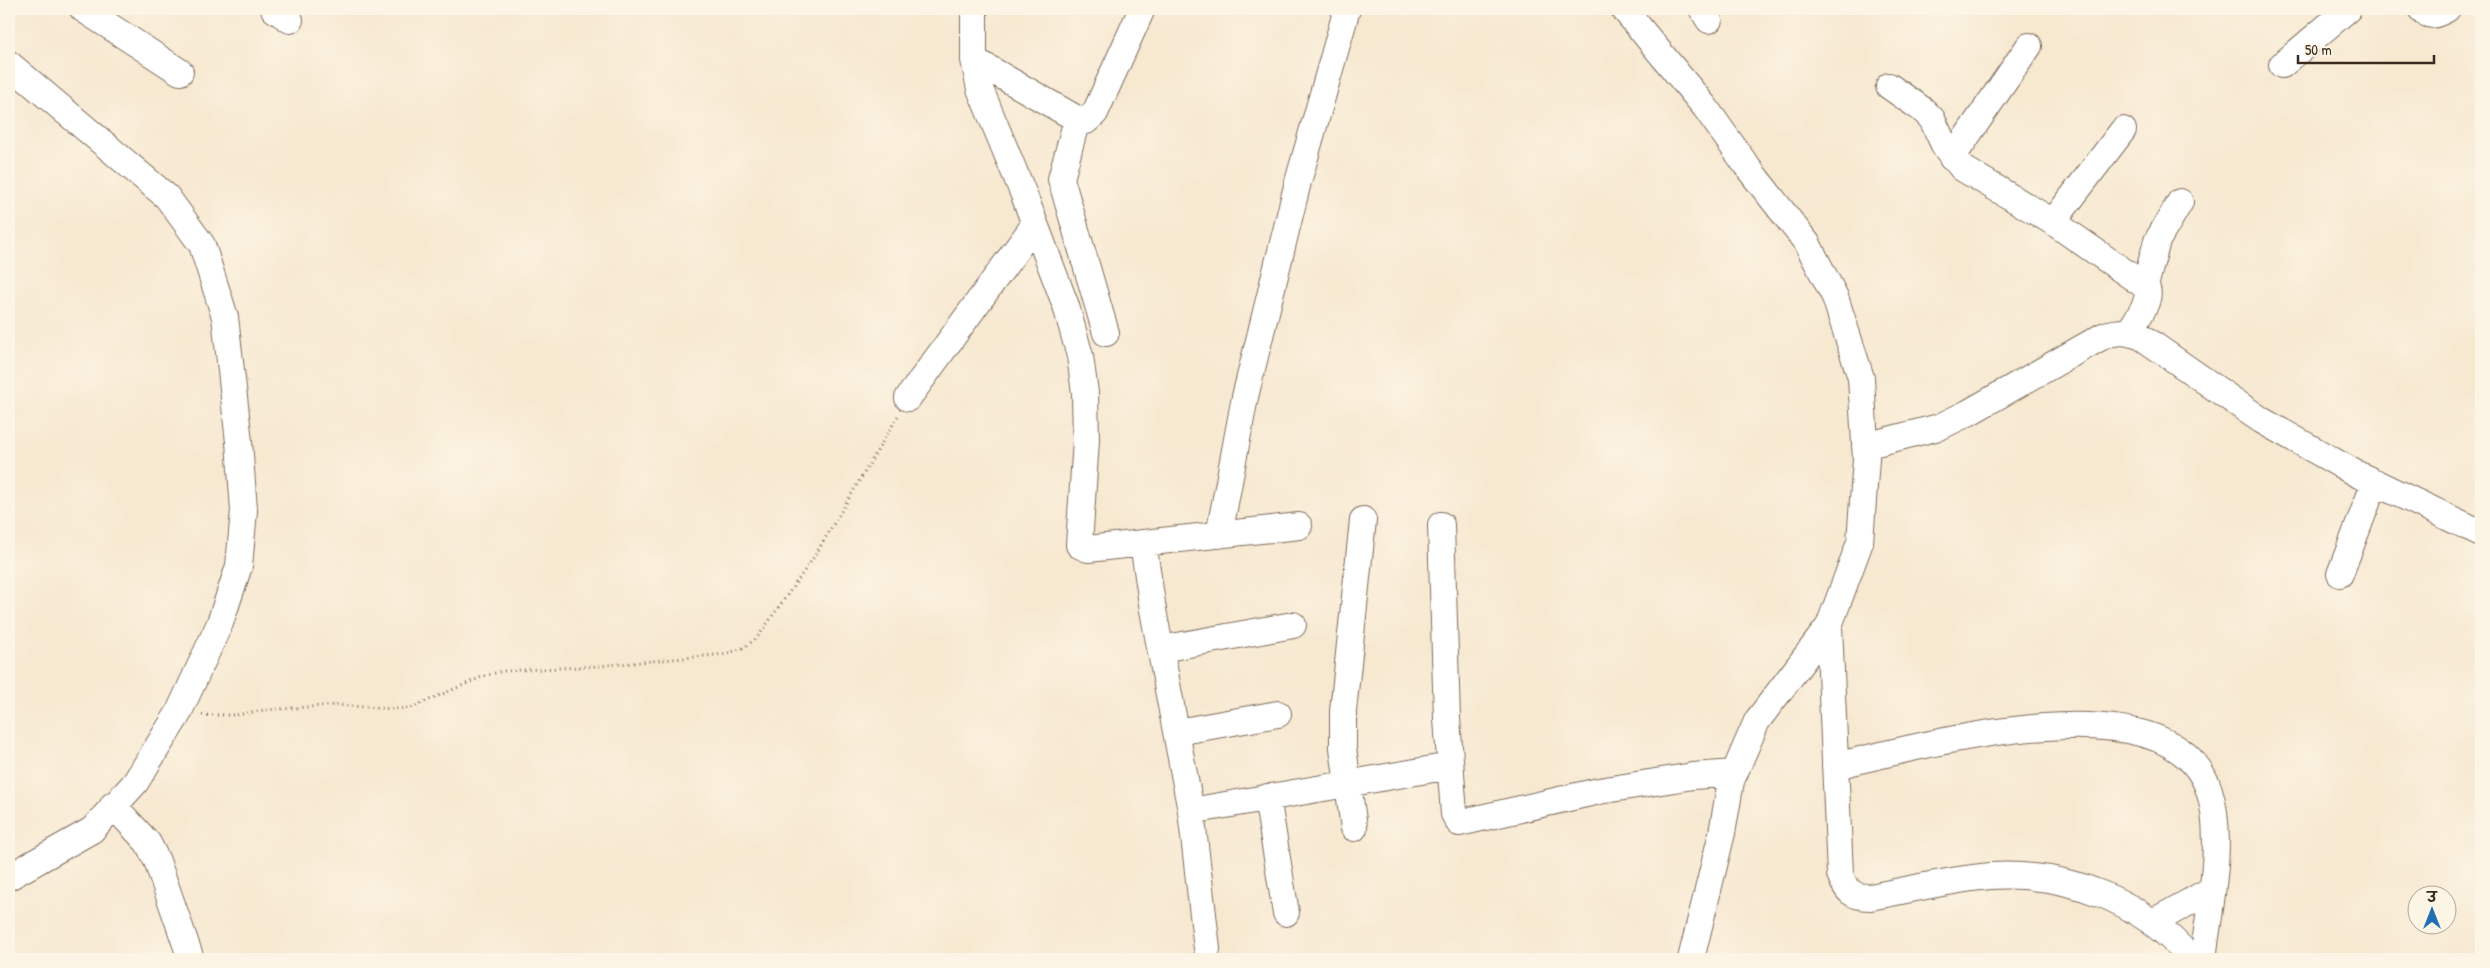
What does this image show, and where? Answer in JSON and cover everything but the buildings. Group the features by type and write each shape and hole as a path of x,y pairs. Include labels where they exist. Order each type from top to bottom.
{"street":[{"path":"83,9 180,72"},
{"path":"974,9 974,60 980,89 1024,195 1066,306 1080,356 1085,393 1086,440 1079,546 1088,549 1299,526"},
{"path":"974,60 1077,119 1086,121 1095,113 1142,9"},
{"path":"1219,535 1244,397 1298,182 1347,9"},
{"path":"1624,9 1705,106 1749,169 1807,243 1836,297 1861,378 1865,446 1860,542 1828,626 1757,721 1735,773 1691,959"},
{"path":"2282,65 2348,9"},
{"path":"2421,9 2427,14 2433,15 2447,9"},
{"path":"1952,158 2030,46"},
{"path":"9,64 167,197 202,245 225,317 239,442 244,510 239,566 220,623 178,714 135,783 92,830 9,877"},
{"path":"1889,86 1923,110 1932,119 1952,158 1962,168 2053,222 2148,289 2148,298 2129,332"},
{"path":"1077,119 1061,179 1106,333"},
{"path":"2053,222 2123,130"},
{"path":"1024,195 1061,179"},
{"path":"2145,286 2156,240 2180,202"},
{"path":"908,398 1035,224"},
{"path":"1865,446 1939,427 1968,413 2104,336 2115,331 2129,332 2142,338 2261,420 2375,482 2481,533"},
{"path":"2340,574 2375,482"},
{"path":"1354,828 1343,748 1343,711 1363,520"},
{"path":"1441,525 1450,766 1454,814 1459,823 1599,791 1693,776 1735,773"},
{"path":"1143,543 1160,649 1191,811 1207,949"},
{"path":"1160,649 1293,626"},
{"path":"1828,626 1840,874 1845,889 1856,897 1870,898 1990,876 2040,878 2084,886 2122,902 2153,922 2191,959"},
{"path":"1177,732 1278,714"},
{"path":"1835,766 1965,738 2031,727 2083,724 2148,735 2177,748 2195,764 2208,789 2214,818 2215,851 2203,959"},
{"path":"1191,811 1450,766"},
{"path":"1267,797 1286,913"},
{"path":"113,805 148,843 157,861 191,959"},
{"path":"2153,922 2211,890"}],"path":[{"path":"178,714 220,716 292,707 337,705 411,708 484,676 502,671 599,666 726,654 744,648 757,638 814,557 908,398"}]}
